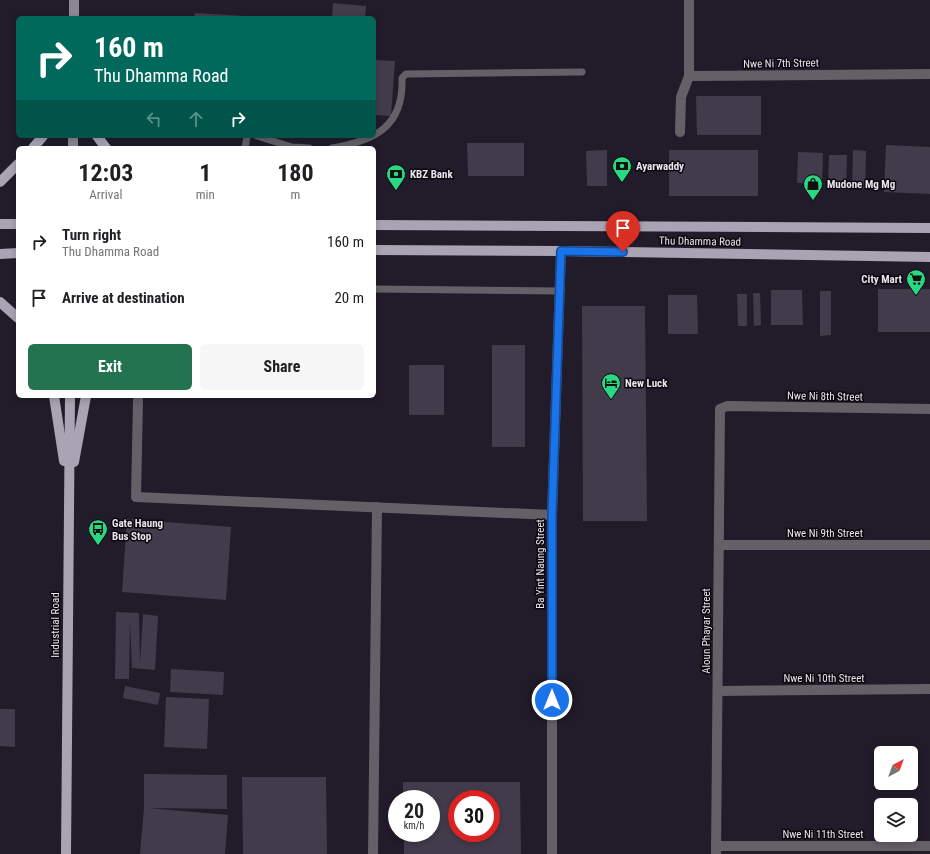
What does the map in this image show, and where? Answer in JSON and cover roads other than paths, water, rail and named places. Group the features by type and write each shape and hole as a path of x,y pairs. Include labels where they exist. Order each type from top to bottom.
{"main road":[{"path":"74,0 74,16"},
{"path":"35,146 41,138"},
{"path":"98,138 104,146"},
{"path":"0,182 16,166"},
{"path":"0,224 16,224"},
{"name":"Thu Dhamma Road","path":"376,225 930,228"},
{"name":"Thu Dhamma Road","path":"376,250 930,256"},
{"path":"0,254 16,253"},
{"path":"0,302 16,316"},
{"path":"54,398 68,489"},
{"name":"Industrial Road","path":"66,854 70,398"},
{"path":"68,489 86,398"}],"street":[{"path":"680,132 681,97 689,76 689,0"},
{"name":"Nwe Ni 7th Street","path":"689,76 930,74"},
{"name":"Ba Yint Naung Street","path":"552,854 552,515 561,251"},
{"path":"138,400 136,497 552,515"},
{"name":"Nwe Ni 8th Street","path":"720,409 727,406 930,409"},
{"name":"Aloun Phayar Street","path":"716,850 720,409"},
{"path":"373,854 377,507"},
{"name":"Nwe Ni 9th Street","path":"719,545 930,545"},
{"name":"Nwe Ni 10th Street","path":"718,691 930,689"},
{"name":"Nwe Ni 11th Street","path":"716,850 930,846"}],"lane":[{"path":"376,134 391,121 399,110 402,92 402,78 406,74 582,72"},
{"path":"263,138 289,146"},
{"path":"345,146 369,138"},
{"path":"376,289 560,291"}],"place":[{"name":"Ayarwaddy","path":"622,183"},
{"name":"KBZ Bank","path":"396,191"},
{"name":"Mudone Mg Mg","path":"813,201"},
{"name":"City Mart","path":"916,296"},
{"name":"New Luck","path":"611,400"},
{"name":"Gate Haung Bus Stop","path":"98,546"}]}
